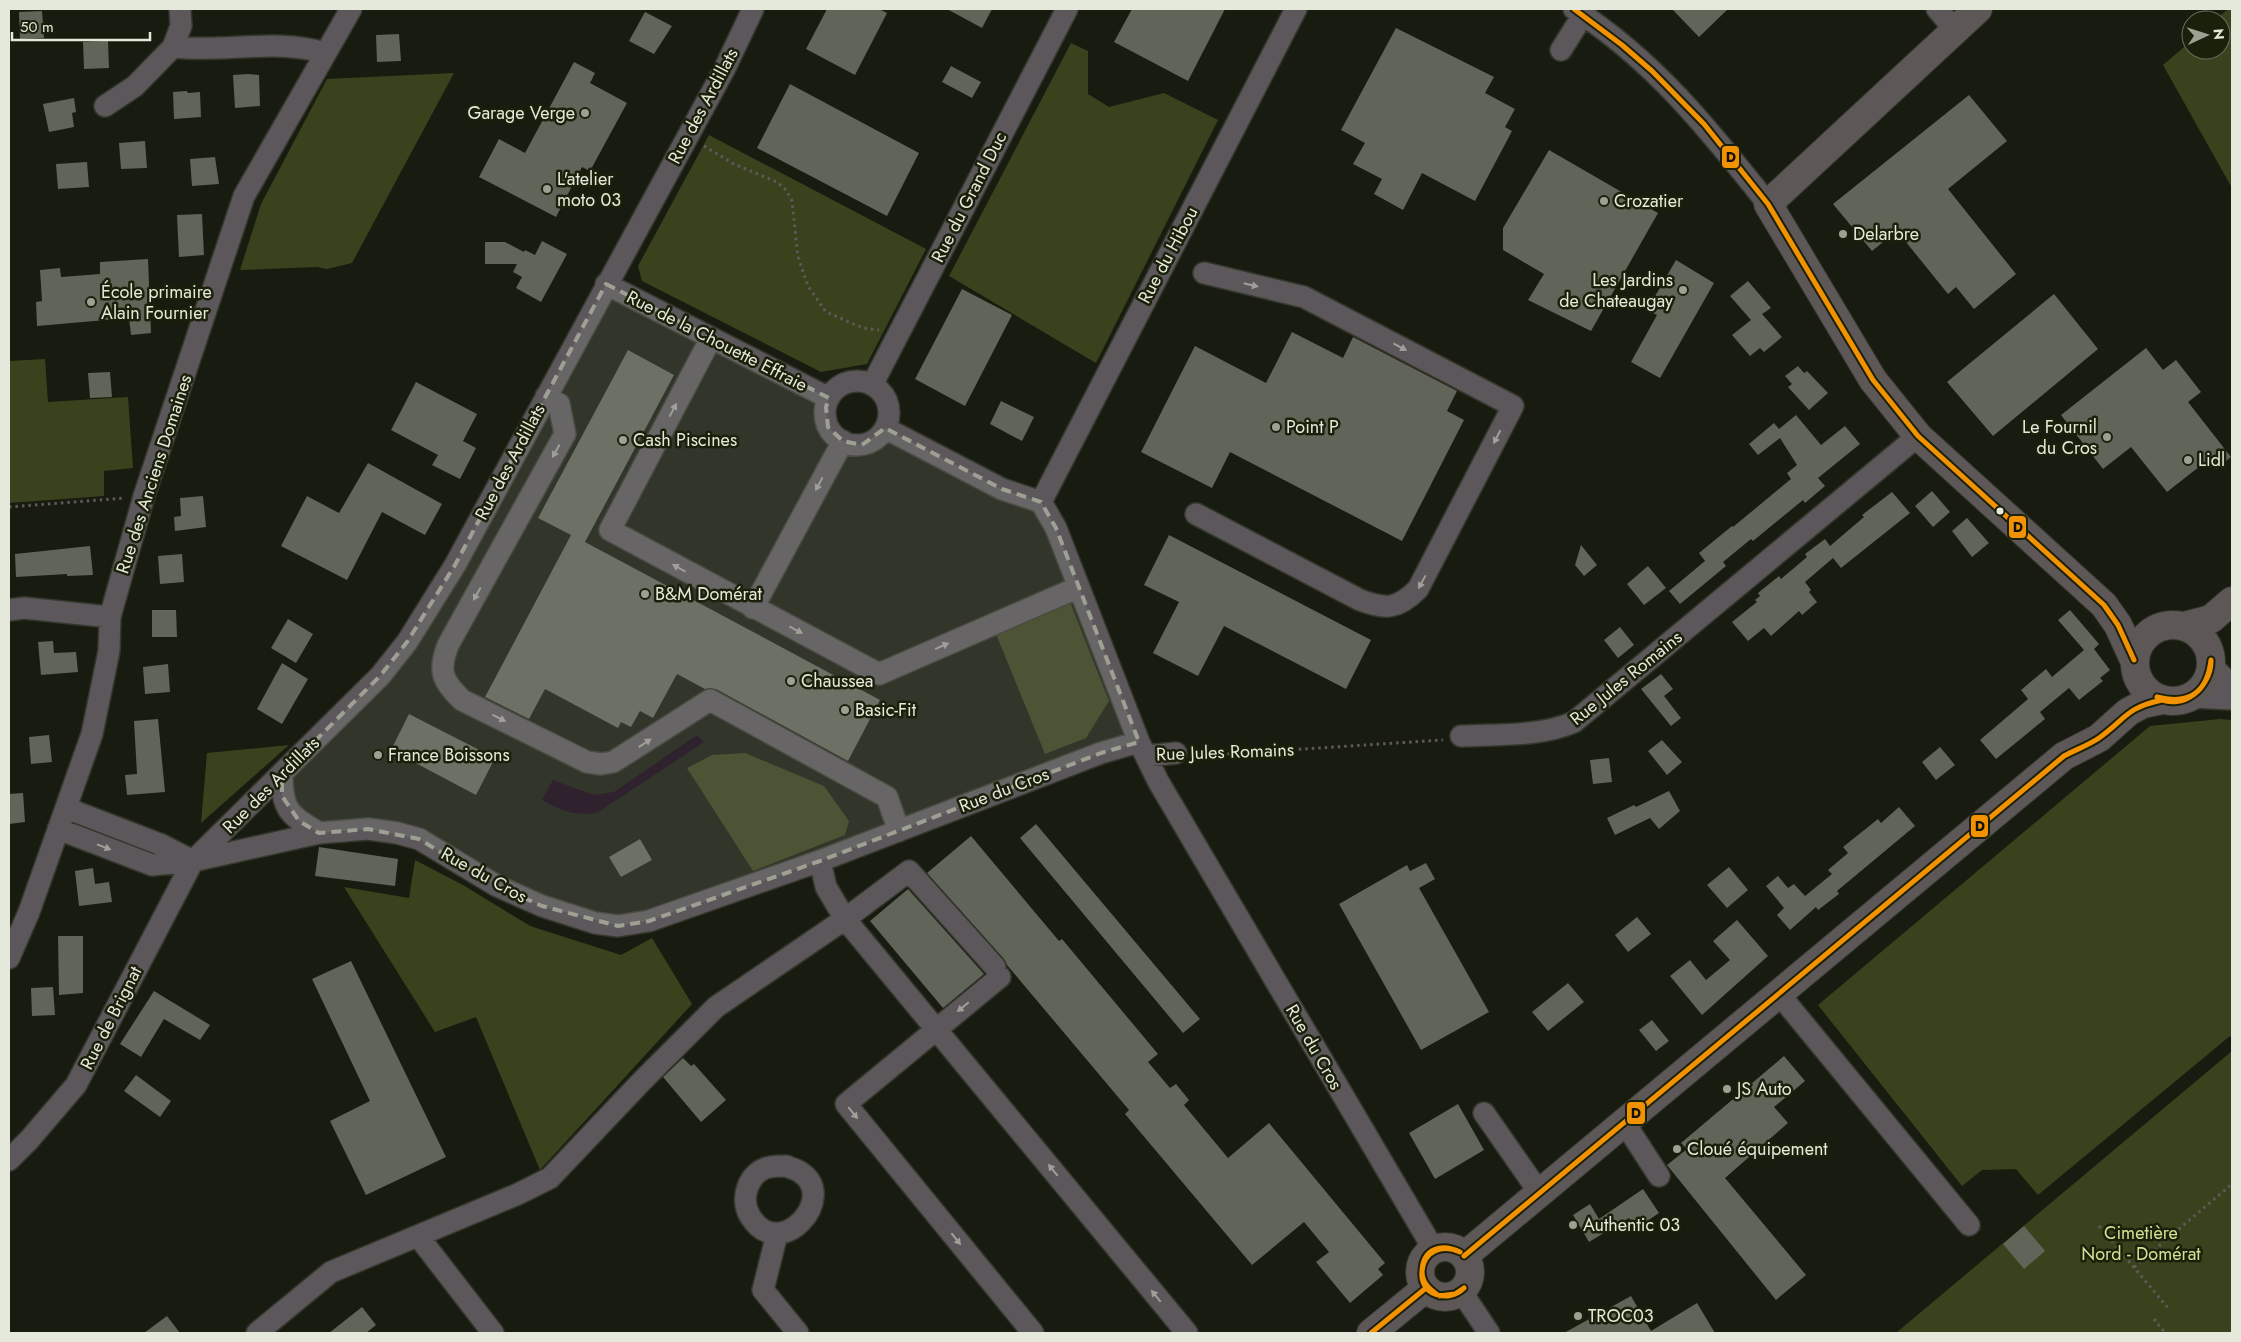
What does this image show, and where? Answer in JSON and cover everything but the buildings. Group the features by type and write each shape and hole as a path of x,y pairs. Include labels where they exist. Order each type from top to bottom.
{"main road":[{"path":"1978,9 1768,204 1873,380 1918,436 2104,605 2118,625 2142,687 2151,695 2162,700"},
{"path":"2064,756 2086,726 2119,701 2136,668 2137,648 2143,638 2152,630 2211,620 2232,601"},
{"path":"2104,605 2126,615 2195,631 2204,639 2209,650 2211,663"},
{"path":"1464,1256 1488,1238 1539,1192 2064,756 2099,738 2128,712 2143,704 2162,700 2181,701 2190,697 2205,684 2211,663 2224,633 2232,626"},
{"path":"1450,1247 1464,1256 1469,1262 1470,1278 1461,1292 1454,1295 1439,1296 1426,1288 1422,1281 1421,1267 1423,1260 1434,1250 1450,1247"},
{"path":"1371,1333 1426,1288"}],"street":[{"path":"105,106 135,86 173,47 181,26 180,9"},
{"name":"Rue des Anciens Domaines","path":"10,951 29,912 92,734 109,651 110,617 144,496 195,374 244,196 351,9"},
{"name":"Rue des Ardillats","path":"193,861 380,676 408,642 455,564 688,136 754,9"},
{"name":"Rue du Grand Duc","path":"872,385 1067,9"},
{"name":"Rue du Hibou","path":"1041,502 1296,9"},
{"path":"1937,9 1955,30"},
{"path":"1561,50 1578,12 1652,70 1704,124 1768,204"},
{"path":"173,47 197,50 290,46 305,47 325,53"},
{"path":"1196,514 1360,600 1375,606 1395,606 1406,601 1418,589 1513,406 1304,297 1204,273"},
{"name":"Rue de la Chouette Effraie","path":"606,284 829,398"},
{"path":"711,338 610,530 879,674 1079,586"},
{"path":"853,381 872,385 880,391 888,409 885,428 871,442 862,444 843,442 828,427 826,408 829,398 835,390 853,381"},
{"path":"546,396 559,404 566,434 448,645 442,661 443,676 448,686 462,700 587,762 600,764 613,762 631,752 710,700 887,797 899,831"},
{"path":"885,428 1002,489 1041,502 1056,528 1143,749"},
{"name":"Rue Jules Romains","path":"1460,736 1542,731 1562,728 1574,722 1918,436"},
{"path":"753,608 843,442"},
{"path":"9,610 24,608 110,617"},
{"path":"2211,663 2232,686"},
{"path":"2190,697 2232,699"},
{"name":"Rue Jules Romains","path":"1143,749 1176,753"},
{"name":"Rue du Cros","path":"58,829 152,865 193,861 319,833 368,829 397,833 419,839 497,886 542,906 595,923 618,926 648,921 820,861 1101,753 1143,749 1163,789 1434,1250"},
{"path":"282,774 282,796 288,810 299,821 319,833"},
{"path":"66,808 162,845 193,861"},
{"name":"Rue de Brignat","path":"9,1160 29,1140 76,1085 193,861"},
{"path":"820,861 826,887 845,919 1187,1333"},
{"path":"257,1333 331,1272 518,1194 550,1178 642,1081 716,1007 845,919 909,871 998,972 937,1029 846,1104 1033,1333"},
{"path":"1779,994 1969,1225"},
{"path":"1484,1113 1539,1192"},
{"path":"1624,1122 1659,1176"},
{"path":"777,1234 763,1290 798,1333"},
{"path":"418,1236 493,1333"},
{"path":"1461,1292 1489,1333"}],"path":[{"path":"688,136 734,164 777,182 786,190 792,201 798,257 808,286 826,312 862,328 899,333"},
{"path":"9,507 144,496"},
{"name":"Rue Jules Romains","path":"1176,753 1187,757 1446,740 1460,736"},
{"path":"2134,1267 2232,1184"},
{"path":"2100,1226 2168,1308"},
{"path":"2154,1319 2165,1333"}],"highlighted area":[{"path":"606,284 829,398 826,407 828,427 843,441 862,445 885,428 1002,489 1041,502 1056,528 1139,742 1101,753 820,861 649,921 618,926 542,906 497,886 419,839 368,829 319,833 299,821 282,796 282,774 380,676 407,642 455,565"}],"green space":[{"path":"2232,9 2232,188 2163,65 2181,50 2181,60 2231,60 2231,10 2227,10"},
{"path":"1071,43 1088,51 1088,94 1109,107 1164,93 1218,120 1096,363 949,276"},
{"path":"454,73 352,263 327,269 317,267 240,270 261,204 327,79"},
{"path":"709,135 926,249 867,364 821,372 642,281 638,266"},
{"path":"45,359 48,402 128,397 133,468 104,471 104,496 9,503 9,361"},
{"path":"1070,602 1109,701 1086,738 1045,754 996,634"},
{"path":"2220,719 2232,720 2232,1038 2230,1036 2038,1195 2016,1169 1982,1170 1962,1186 1818,1005 2150,726"},
{"path":"289,745 201,823 207,753"},
{"path":"745,753 824,786 849,821 845,835 753,871 687,768 712,755"},
{"path":"415,860 463,885 530,926 621,955 652,938 692,1004 540,1170 476,1017 435,1032 344,887 409,898"},
{"name":"Cimetière Nord - Domérat","path":"2232,1051 2232,1333 1896,1333"}],"shaded area":[{"path":"697,735 704,742 597,813 582,814 568,812 542,800 553,780 593,795 614,792"}],"transit line":[{"name":"D","path":"1574,9 1622,45 1652,71 1704,124 1768,204 1873,380 1918,436 2104,605 2118,625 2134,660"},
{"name":"D","path":"2157,697 2178,699 2187,698 2194,694 2205,681 2211,660"},
{"name":"D","path":"2157,697 2177,702 2194,694 2207,679 2211,660"},
{"name":"D","path":"1464,1256 2064,756 2099,738 2133,711 2162,700"},
{"name":"D","path":"1422,1271 1426,1257 1435,1250 1447,1248 1460,1252"},
{"name":"D","path":"1422,1271 1426,1258 1435,1251 1447,1249 1460,1252"},
{"name":"D","path":"1422,1271 1423,1279 1427,1285 1439,1296 1455,1294 1464,1288"},
{"name":"D","path":"1422,1271 1422,1279 1425,1286 1436,1295 1450,1295 1464,1288"},
{"name":"D","path":"1371,1333 1426,1288"}],"place":[{"name":"Garage Verge","path":"585,113"},
{"name":"L'atelier moto 03","path":"547,189"},
{"name":"Crozatier","path":"1604,201"},
{"name":"Delarbre","path":"1843,234"},
{"name":"Les Jardins de Chateaugay","path":"1683,290"},
{"name":"École primaire Alain Fournier","path":"91,302"},
{"name":"Point P","path":"1276,427"},
{"name":"Le Fournil du Cros","path":"2107,437"},
{"name":"Cash Piscines","path":"623,440"},
{"name":"Lidl","path":"2188,460"},
{"name":"B&M Domérat","path":"645,594"},
{"name":"Chaussea","path":"791,681"},
{"name":"Basic-Fit","path":"845,710"},
{"name":"France Boissons","path":"378,755"},
{"name":"JS Auto","path":"1727,1089"},
{"name":"Cloué équipement","path":"1677,1149"},
{"name":"Authentic 03","path":"1573,1225"},
{"name":"TROC03","path":"1578,1316"}]}
